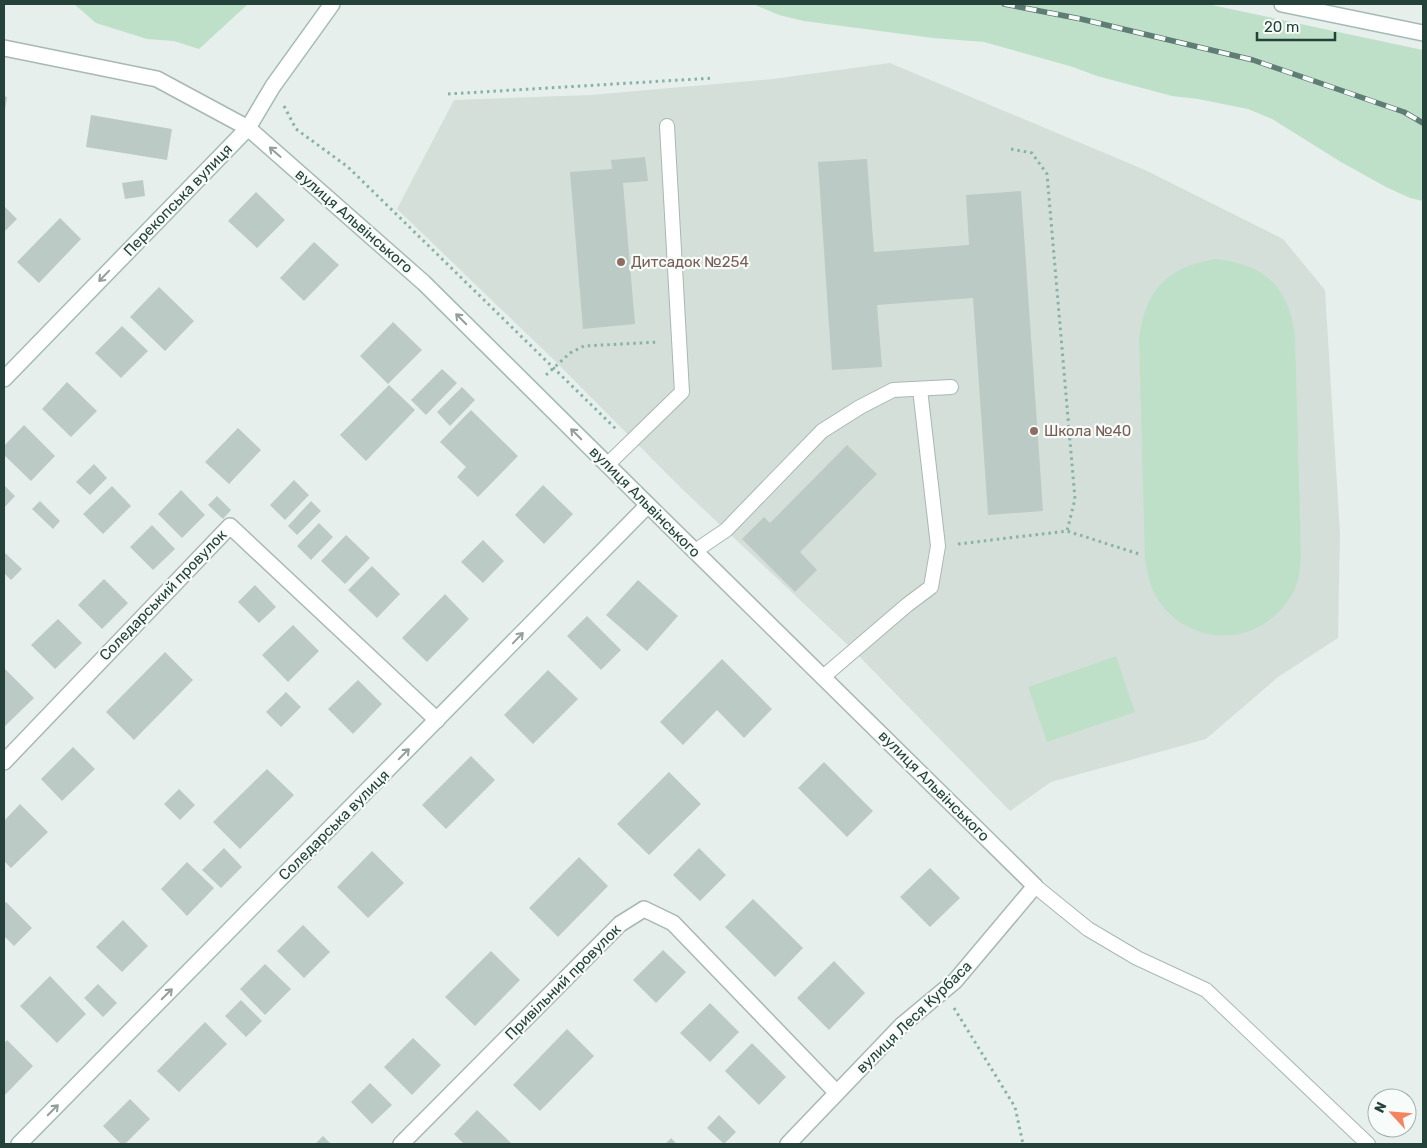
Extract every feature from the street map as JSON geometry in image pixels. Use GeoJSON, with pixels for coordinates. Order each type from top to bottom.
{"type":"FeatureCollection","features":[{"type":"Feature","properties":{"kind":"street","name":"Перекопська вулиця"},"geometry":{"type":"LineString","coordinates":[[4,379],[248,128],[273,86],[332,4]]}},
{"type":"Feature","properties":{"kind":"street"},"geometry":{"type":"LineString","coordinates":[[1282,4],[1423,33]]}},
{"type":"Feature","properties":{"kind":"street","name":"вулиця Альвінського"},"geometry":{"type":"LineString","coordinates":[[4,48],[157,79],[248,128],[424,283],[1035,886]]}},
{"type":"Feature","properties":{"kind":"street","name":"Соледарська вулиця"},"geometry":{"type":"LineString","coordinates":[[19,1144],[648,505]]}},
{"type":"Feature","properties":{"kind":"street","name":"Соледарський провулок"},"geometry":{"type":"LineString","coordinates":[[4,762],[230,526],[437,720]]}},
{"type":"Feature","properties":{"kind":"street","name":"вулиця Леся Курбаса"},"geometry":{"type":"LineString","coordinates":[[788,1144],[902,1025],[955,982],[1035,886]]}},
{"type":"Feature","properties":{"kind":"street","name":"Привільний провулок"},"geometry":{"type":"LineString","coordinates":[[401,1144],[620,924],[644,909],[673,923],[837,1093]]}},
{"type":"Feature","properties":{"kind":"lane"},"geometry":{"type":"LineString","coordinates":[[607,465],[682,392],[667,126]]}},
{"type":"Feature","properties":{"kind":"lane"},"geometry":{"type":"LineString","coordinates":[[695,551],[726,530],[822,431],[860,407],[893,390],[951,387]]}},
{"type":"Feature","properties":{"kind":"lane"},"geometry":{"type":"LineString","coordinates":[[823,677],[907,605],[931,587],[938,546],[920,389]]}},
{"type":"Feature","properties":{"kind":"lane"},"geometry":{"type":"LineString","coordinates":[[1035,886],[1088,929],[1137,958],[1206,990],[1368,1144]]}},
{"type":"Feature","properties":{"kind":"path"},"geometry":{"type":"LineString","coordinates":[[448,94],[714,78]]}},
{"type":"Feature","properties":{"kind":"path"},"geometry":{"type":"LineString","coordinates":[[273,86],[296,130],[348,166],[629,442]]}},
{"type":"Feature","properties":{"kind":"path"},"geometry":{"type":"LineString","coordinates":[[1011,149],[1032,153],[1047,174],[1075,499],[1067,532]]}},
{"type":"Feature","properties":{"kind":"path"},"geometry":{"type":"LineString","coordinates":[[531,389],[570,353],[584,346],[680,341]]}},
{"type":"Feature","properties":{"kind":"path"},"geometry":{"type":"LineString","coordinates":[[938,546],[1067,532],[1139,554]]}},
{"type":"Feature","properties":{"kind":"path"},"geometry":{"type":"LineString","coordinates":[[944,991],[1015,1107],[1023,1144]]}},
{"type":"Feature","properties":{"kind":"shaded area","name":"Школа №40"},"geometry":{"type":"Polygon","coordinates":[[[890,63],[1145,170],[1283,239],[1325,290],[1340,533],[1338,638],[1278,677],[1206,739],[1051,782],[1010,811],[853,650],[681,488],[553,359],[397,209],[454,100],[591,95],[773,79],[890,63]]]}},
{"type":"Feature","properties":{"kind":"green space"},"geometry":{"type":"Polygon","coordinates":[[[74,4],[248,4],[199,49],[174,41],[147,39],[96,23],[74,4]]]}},
{"type":"Feature","properties":{"kind":"green space"},"geometry":{"type":"Polygon","coordinates":[[[753,4],[1207,4],[1423,50],[1423,201],[1410,198],[1386,187],[1341,162],[1272,119],[1248,109],[1172,96],[984,42],[933,38],[804,21],[779,15],[753,4]]]}},
{"type":"Feature","properties":{"kind":"green space"},"geometry":{"type":"Polygon","coordinates":[[[1215,259],[1247,266],[1271,280],[1280,290],[1286,303],[1292,318],[1295,335],[1301,556],[1299,577],[1294,591],[1278,613],[1262,625],[1244,633],[1226,636],[1207,634],[1188,627],[1172,616],[1153,591],[1145,561],[1139,339],[1142,322],[1153,294],[1171,275],[1184,268],[1215,259]]]}},
{"type":"Feature","properties":{"kind":"green space"},"geometry":{"type":"Polygon","coordinates":[[[1116,656],[1135,712],[1047,742],[1028,687],[1116,656]]]}},
{"type":"Feature","properties":{"kind":"building"},"geometry":{"type":"Polygon","coordinates":[[[4,96],[7,97],[5,110],[4,109],[4,96]]]}},
{"type":"Feature","properties":{"kind":"building"},"geometry":{"type":"Polygon","coordinates":[[[91,115],[172,129],[167,160],[86,147],[91,115]]]}},
{"type":"Feature","properties":{"kind":"building"},"geometry":{"type":"Polygon","coordinates":[[[645,157],[648,181],[623,183],[635,324],[583,329],[570,172],[612,169],[611,160],[645,157]]]}},
{"type":"Feature","properties":{"kind":"building"},"geometry":{"type":"Polygon","coordinates":[[[867,159],[874,252],[969,245],[966,195],[1021,191],[1043,511],[988,515],[973,298],[877,305],[882,367],[832,370],[818,162],[867,159]]]}},
{"type":"Feature","properties":{"kind":"building"},"geometry":{"type":"Polygon","coordinates":[[[143,180],[145,196],[125,199],[122,183],[143,180]]]}},
{"type":"Feature","properties":{"kind":"building"},"geometry":{"type":"Polygon","coordinates":[[[256,192],[285,220],[257,248],[228,221],[256,192]]]}},
{"type":"Feature","properties":{"kind":"building"},"geometry":{"type":"Polygon","coordinates":[[[4,206],[17,219],[4,232],[4,206]]]}},
{"type":"Feature","properties":{"kind":"building"},"geometry":{"type":"Polygon","coordinates":[[[60,218],[81,239],[39,283],[17,262],[60,218]]]}},
{"type":"Feature","properties":{"kind":"building"},"geometry":{"type":"Polygon","coordinates":[[[314,242],[339,265],[304,301],[280,278],[314,242]]]}},
{"type":"Feature","properties":{"kind":"building"},"geometry":{"type":"Polygon","coordinates":[[[159,287],[194,321],[165,351],[130,317],[159,287]]]}},
{"type":"Feature","properties":{"kind":"building"},"geometry":{"type":"Polygon","coordinates":[[[393,322],[422,350],[388,384],[360,356],[393,322]]]}},
{"type":"Feature","properties":{"kind":"building"},"geometry":{"type":"Polygon","coordinates":[[[122,326],[148,351],[121,378],[95,353],[122,326]]]}},
{"type":"Feature","properties":{"kind":"building"},"geometry":{"type":"Polygon","coordinates":[[[442,369],[457,383],[426,415],[411,400],[442,369]]]}},
{"type":"Feature","properties":{"kind":"building"},"geometry":{"type":"Polygon","coordinates":[[[67,382],[97,411],[71,437],[42,409],[67,382]]]}},
{"type":"Feature","properties":{"kind":"building"},"geometry":{"type":"Polygon","coordinates":[[[389,385],[415,410],[366,461],[340,435],[389,385]]]}},
{"type":"Feature","properties":{"kind":"building"},"geometry":{"type":"Polygon","coordinates":[[[462,387],[475,400],[450,426],[437,412],[462,387]]]}},
{"type":"Feature","properties":{"kind":"building"},"geometry":{"type":"Polygon","coordinates":[[[471,410],[518,456],[478,497],[457,477],[466,467],[440,442],[471,410]]]}},
{"type":"Feature","properties":{"kind":"building"},"geometry":{"type":"Polygon","coordinates":[[[24,425],[55,456],[31,481],[4,455],[4,446],[24,425]]]}},
{"type":"Feature","properties":{"kind":"building"},"geometry":{"type":"Polygon","coordinates":[[[238,428],[261,450],[229,484],[205,462],[238,428]]]}},
{"type":"Feature","properties":{"kind":"building"},"geometry":{"type":"Polygon","coordinates":[[[847,445],[877,474],[800,552],[817,570],[795,592],[742,539],[764,517],[770,523],[847,445]]]}},
{"type":"Feature","properties":{"kind":"building"},"geometry":{"type":"Polygon","coordinates":[[[94,464],[107,478],[90,495],[76,482],[94,464]]]}},
{"type":"Feature","properties":{"kind":"building"},"geometry":{"type":"Polygon","coordinates":[[[294,480],[309,495],[285,520],[270,505],[294,480]]]}},
{"type":"Feature","properties":{"kind":"building"},"geometry":{"type":"Polygon","coordinates":[[[4,485],[15,496],[4,508],[4,485]]]}},
{"type":"Feature","properties":{"kind":"building"},"geometry":{"type":"Polygon","coordinates":[[[543,485],[573,514],[544,544],[515,515],[543,485]]]}},
{"type":"Feature","properties":{"kind":"building"},"geometry":{"type":"Polygon","coordinates":[[[112,486],[131,506],[103,534],[83,514],[112,486]]]}},
{"type":"Feature","properties":{"kind":"building"},"geometry":{"type":"Polygon","coordinates":[[[181,490],[205,515],[182,538],[158,514],[181,490]]]}},
{"type":"Feature","properties":{"kind":"building"},"geometry":{"type":"Polygon","coordinates":[[[217,496],[231,510],[223,519],[208,505],[217,496]]]}},
{"type":"Feature","properties":{"kind":"building"},"geometry":{"type":"Polygon","coordinates":[[[40,501],[60,521],[53,529],[32,509],[40,501]]]}},
{"type":"Feature","properties":{"kind":"building"},"geometry":{"type":"Polygon","coordinates":[[[311,501],[321,511],[297,535],[288,526],[311,501]]]}},
{"type":"Feature","properties":{"kind":"building"},"geometry":{"type":"Polygon","coordinates":[[[319,523],[333,537],[311,560],[297,546],[319,523]]]}},
{"type":"Feature","properties":{"kind":"building"},"geometry":{"type":"Polygon","coordinates":[[[152,525],[175,549],[153,570],[130,547],[152,525]]]}},
{"type":"Feature","properties":{"kind":"building"},"geometry":{"type":"Polygon","coordinates":[[[346,535],[370,558],[345,584],[321,561],[346,535]]]}},
{"type":"Feature","properties":{"kind":"building"},"geometry":{"type":"Polygon","coordinates":[[[483,540],[504,561],[483,583],[461,562],[483,540]]]}},
{"type":"Feature","properties":{"kind":"building"},"geometry":{"type":"Polygon","coordinates":[[[4,552],[22,569],[11,580],[4,573],[4,552]]]}},
{"type":"Feature","properties":{"kind":"building"},"geometry":{"type":"Polygon","coordinates":[[[372,566],[400,594],[377,618],[348,590],[372,566]]]}},
{"type":"Feature","properties":{"kind":"building"},"geometry":{"type":"Polygon","coordinates":[[[104,579],[128,603],[102,629],[78,605],[104,579]]]}},
{"type":"Feature","properties":{"kind":"building"},"geometry":{"type":"Polygon","coordinates":[[[638,580],[678,616],[647,651],[606,615],[638,580]]]}},
{"type":"Feature","properties":{"kind":"building"},"geometry":{"type":"Polygon","coordinates":[[[255,585],[276,607],[259,623],[238,602],[255,585]]]}},
{"type":"Feature","properties":{"kind":"building"},"geometry":{"type":"Polygon","coordinates":[[[445,594],[469,619],[427,662],[402,638],[445,594]]]}},
{"type":"Feature","properties":{"kind":"building"},"geometry":{"type":"Polygon","coordinates":[[[587,616],[621,650],[601,670],[567,636],[587,616]]]}},
{"type":"Feature","properties":{"kind":"building"},"geometry":{"type":"Polygon","coordinates":[[[58,619],[82,643],[55,669],[31,645],[58,619]]]}},
{"type":"Feature","properties":{"kind":"building"},"geometry":{"type":"Polygon","coordinates":[[[293,625],[319,651],[288,682],[262,655],[293,625]]]}},
{"type":"Feature","properties":{"kind":"building"},"geometry":{"type":"Polygon","coordinates":[[[165,652],[193,680],[134,740],[106,712],[165,652]]]}},
{"type":"Feature","properties":{"kind":"building"},"geometry":{"type":"Polygon","coordinates":[[[722,659],[772,709],[744,738],[717,710],[683,745],[660,722],[722,659]]]}},
{"type":"Feature","properties":{"kind":"building"},"geometry":{"type":"Polygon","coordinates":[[[5,669],[34,698],[4,727],[4,671],[5,669]]]}},
{"type":"Feature","properties":{"kind":"building"},"geometry":{"type":"Polygon","coordinates":[[[548,670],[578,699],[533,744],[504,715],[548,670]]]}},
{"type":"Feature","properties":{"kind":"building"},"geometry":{"type":"Polygon","coordinates":[[[358,680],[382,704],[353,734],[328,709],[358,680]]]}},
{"type":"Feature","properties":{"kind":"building"},"geometry":{"type":"Polygon","coordinates":[[[286,692],[301,707],[281,727],[266,712],[286,692]]]}},
{"type":"Feature","properties":{"kind":"building"},"geometry":{"type":"Polygon","coordinates":[[[73,747],[95,769],[62,801],[41,779],[73,747]]]}},
{"type":"Feature","properties":{"kind":"building"},"geometry":{"type":"Polygon","coordinates":[[[471,756],[495,780],[446,829],[422,805],[471,756]]]}},
{"type":"Feature","properties":{"kind":"building"},"geometry":{"type":"Polygon","coordinates":[[[824,762],[873,811],[847,837],[798,788],[824,762]]]}},
{"type":"Feature","properties":{"kind":"building"},"geometry":{"type":"Polygon","coordinates":[[[267,769],[294,795],[240,849],[213,822],[267,769]]]}},
{"type":"Feature","properties":{"kind":"building"},"geometry":{"type":"Polygon","coordinates":[[[669,772],[701,804],[649,855],[617,824],[669,772]]]}},
{"type":"Feature","properties":{"kind":"building"},"geometry":{"type":"Polygon","coordinates":[[[179,789],[195,805],[180,820],[164,804],[179,789]]]}},
{"type":"Feature","properties":{"kind":"building"},"geometry":{"type":"Polygon","coordinates":[[[20,804],[48,832],[11,868],[4,861],[4,821],[20,804]]]}},
{"type":"Feature","properties":{"kind":"building"},"geometry":{"type":"Polygon","coordinates":[[[224,848],[242,867],[221,888],[202,870],[224,848]]]}},
{"type":"Feature","properties":{"kind":"building"},"geometry":{"type":"Polygon","coordinates":[[[699,848],[726,875],[700,901],[673,875],[699,848]]]}},
{"type":"Feature","properties":{"kind":"building"},"geometry":{"type":"Polygon","coordinates":[[[372,851],[404,883],[368,918],[337,887],[372,851]]]}},
{"type":"Feature","properties":{"kind":"building"},"geometry":{"type":"Polygon","coordinates":[[[579,857],[608,886],[558,937],[529,908],[579,857]]]}},
{"type":"Feature","properties":{"kind":"building"},"geometry":{"type":"Polygon","coordinates":[[[187,862],[214,888],[187,916],[161,889],[187,862]]]}},
{"type":"Feature","properties":{"kind":"building"},"geometry":{"type":"Polygon","coordinates":[[[930,868],[960,898],[930,927],[900,897],[930,868]]]}},
{"type":"Feature","properties":{"kind":"building"},"geometry":{"type":"Polygon","coordinates":[[[753,899],[803,948],[775,977],[725,927],[753,899]]]}},
{"type":"Feature","properties":{"kind":"building"},"geometry":{"type":"Polygon","coordinates":[[[6,902],[32,928],[14,946],[4,936],[4,904],[6,902]]]}},
{"type":"Feature","properties":{"kind":"building"},"geometry":{"type":"Polygon","coordinates":[[[123,920],[148,946],[122,972],[96,947],[123,920]]]}},
{"type":"Feature","properties":{"kind":"building"},"geometry":{"type":"Polygon","coordinates":[[[303,925],[330,952],[304,978],[277,951],[303,925]]]}},
{"type":"Feature","properties":{"kind":"building"},"geometry":{"type":"Polygon","coordinates":[[[663,950],[686,972],[656,1003],[633,980],[663,950]]]}},
{"type":"Feature","properties":{"kind":"building"},"geometry":{"type":"Polygon","coordinates":[[[491,951],[520,980],[475,1026],[445,997],[491,951]]]}},
{"type":"Feature","properties":{"kind":"building"},"geometry":{"type":"Polygon","coordinates":[[[834,961],[865,993],[829,1030],[797,998],[834,961]]]}},
{"type":"Feature","properties":{"kind":"building"},"geometry":{"type":"Polygon","coordinates":[[[265,964],[291,989],[265,1015],[240,989],[265,964]]]}},
{"type":"Feature","properties":{"kind":"building"},"geometry":{"type":"Polygon","coordinates":[[[50,976],[86,1014],[57,1043],[20,1006],[50,976]]]}},
{"type":"Feature","properties":{"kind":"building"},"geometry":{"type":"Polygon","coordinates":[[[98,984],[117,1003],[103,1017],[84,998],[98,984]]]}},
{"type":"Feature","properties":{"kind":"building"},"geometry":{"type":"Polygon","coordinates":[[[241,1000],[262,1021],[246,1037],[225,1016],[241,1000]]]}},
{"type":"Feature","properties":{"kind":"building"},"geometry":{"type":"Polygon","coordinates":[[[710,1003],[739,1032],[710,1062],[680,1033],[710,1003]]]}},
{"type":"Feature","properties":{"kind":"building"},"geometry":{"type":"Polygon","coordinates":[[[205,1022],[227,1044],[179,1092],[157,1071],[205,1022]]]}},
{"type":"Feature","properties":{"kind":"building"},"geometry":{"type":"Polygon","coordinates":[[[567,1029],[594,1056],[540,1111],[513,1085],[567,1029]]]}},
{"type":"Feature","properties":{"kind":"building"},"geometry":{"type":"Polygon","coordinates":[[[413,1038],[441,1065],[412,1095],[384,1067],[413,1038]]]}},
{"type":"Feature","properties":{"kind":"building"},"geometry":{"type":"Polygon","coordinates":[[[7,1040],[33,1066],[4,1096],[4,1044],[7,1040]]]}},
{"type":"Feature","properties":{"kind":"building"},"geometry":{"type":"Polygon","coordinates":[[[752,1043],[786,1077],[759,1105],[725,1071],[752,1043]]]}},
{"type":"Feature","properties":{"kind":"building"},"geometry":{"type":"Polygon","coordinates":[[[370,1083],[392,1105],[372,1124],[351,1102],[370,1083]]]}},
{"type":"Feature","properties":{"kind":"building"},"geometry":{"type":"Polygon","coordinates":[[[130,1099],[150,1119],[125,1144],[121,1144],[103,1126],[130,1099]]]}},
{"type":"Feature","properties":{"kind":"building"},"geometry":{"type":"Polygon","coordinates":[[[477,1110],[512,1144],[464,1144],[454,1134],[477,1110]]]}},
{"type":"Feature","properties":{"kind":"building"},"geometry":{"type":"Polygon","coordinates":[[[719,1115],[736,1132],[724,1144],[707,1128],[719,1115]]]}},
{"type":"Feature","properties":{"kind":"building"},"geometry":{"type":"Polygon","coordinates":[[[323,1136],[331,1144],[315,1144],[323,1136]]]}},
{"type":"Feature","properties":{"kind":"building"},"geometry":{"type":"Polygon","coordinates":[[[671,1138],[677,1144],[665,1144],[671,1138]]]}},
{"type":"Feature","properties":{"kind":"railway"},"geometry":{"type":"LineString","coordinates":[[1004,4],[1081,19],[1253,60],[1404,112],[1423,123]]}},
{"type":"Feature","properties":{"kind":"place","name":"Дитсадок №254"},"geometry":{"type":"Point","coordinates":[621,262]}},
{"type":"Feature","properties":{"kind":"place","name":"Школа №40"},"geometry":{"type":"Point","coordinates":[1034,431]}}]}
